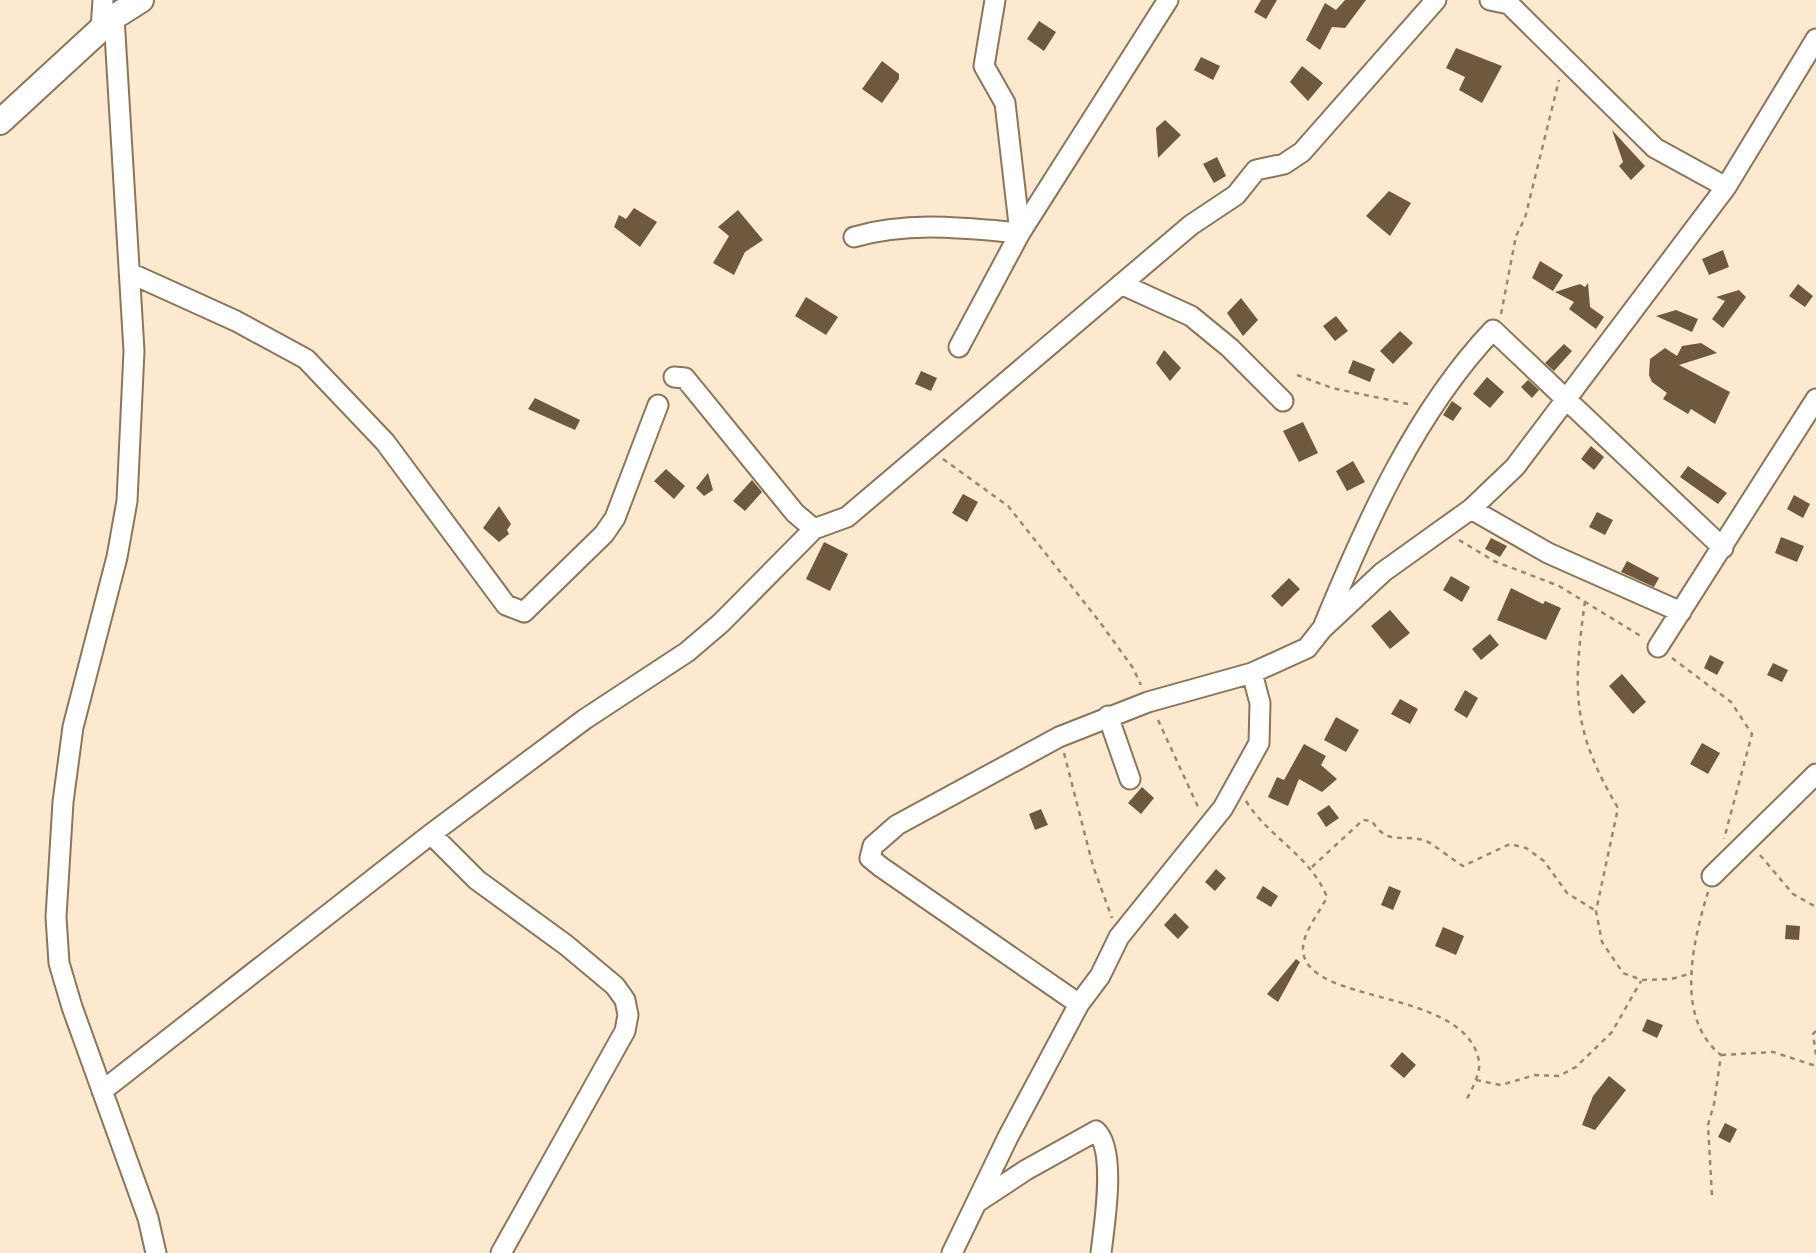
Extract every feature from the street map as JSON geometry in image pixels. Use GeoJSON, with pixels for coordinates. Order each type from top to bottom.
{"type":"FeatureCollection","features":[{"type":"Feature","properties":{"kind":"main road"},"geometry":{"type":"LineString","coordinates":[[0,122],[106,15],[141,0]]}},
{"type":"Feature","properties":{"kind":"street"},"geometry":{"type":"LineString","coordinates":[[995,0],[984,66],[1005,103],[1020,233]]}},
{"type":"Feature","properties":{"kind":"street"},"geometry":{"type":"LineString","coordinates":[[959,347],[1020,233],[1168,0]]}},
{"type":"Feature","properties":{"kind":"street"},"geometry":{"type":"LineString","coordinates":[[102,1091],[431,835],[586,719],[687,652],[721,623],[814,529],[847,517],[1191,225],[1236,195],[1256,170],[1284,164],[1302,152],[1436,0]]}},
{"type":"Feature","properties":{"kind":"street"},"geometry":{"type":"LineString","coordinates":[[1490,0],[1509,4],[1655,148],[1726,187]]}},
{"type":"Feature","properties":{"kind":"street"},"geometry":{"type":"LineString","coordinates":[[106,15],[130,273],[134,351],[127,501],[117,557],[73,727],[57,867],[59,963],[148,1218],[156,1253]]}},
{"type":"Feature","properties":{"kind":"street"},"geometry":{"type":"LineString","coordinates":[[1079,1004],[997,950],[870,858],[873,846],[897,825],[1059,737],[1148,702],[1252,673],[1307,648],[1322,629],[1408,552],[1444,531],[1471,509],[1515,467],[1726,187],[1816,39]]}},
{"type":"Feature","properties":{"kind":"street"},"geometry":{"type":"LineString","coordinates":[[854,237],[887,228],[916,226],[1020,233]]}},
{"type":"Feature","properties":{"kind":"street"},"geometry":{"type":"LineString","coordinates":[[130,273],[236,321],[306,359],[386,442],[506,605],[519,613],[524,612],[609,526],[658,405]]}},
{"type":"Feature","properties":{"kind":"street"},"geometry":{"type":"LineString","coordinates":[[1121,284],[1191,316],[1230,348],[1283,401]]}},
{"type":"Feature","properties":{"kind":"street"},"geometry":{"type":"LineString","coordinates":[[1322,629],[1352,558],[1388,484],[1433,407],[1493,330],[1723,548]]}},
{"type":"Feature","properties":{"kind":"street"},"geometry":{"type":"LineString","coordinates":[[674,377],[685,378],[795,513],[814,529]]}},
{"type":"Feature","properties":{"kind":"street"},"geometry":{"type":"LineString","coordinates":[[1658,647],[1816,399]]}},
{"type":"Feature","properties":{"kind":"street"},"geometry":{"type":"LineString","coordinates":[[1471,509],[1548,553],[1681,612]]}},
{"type":"Feature","properties":{"kind":"street"},"geometry":{"type":"LineString","coordinates":[[952,1253],[1008,1137],[1079,1004],[1100,976],[1119,937],[1237,787],[1259,743],[1262,723],[1252,673]]}},
{"type":"Feature","properties":{"kind":"street"},"geometry":{"type":"LineString","coordinates":[[1108,716],[1130,779]]}},
{"type":"Feature","properties":{"kind":"street"},"geometry":{"type":"LineString","coordinates":[[1713,876],[1816,774]]}},
{"type":"Feature","properties":{"kind":"street"},"geometry":{"type":"LineString","coordinates":[[431,835],[477,880],[566,945],[615,986],[625,1000],[628,1015],[625,1031],[501,1253]]}},
{"type":"Feature","properties":{"kind":"street"},"geometry":{"type":"LineString","coordinates":[[979,1201],[1026,1170],[1096,1131],[1100,1135],[1106,1161],[1106,1207],[1101,1253]]}},
{"type":"Feature","properties":{"kind":"path"},"geometry":{"type":"LineString","coordinates":[[1497,331],[1517,236],[1525,218],[1547,137],[1564,56]]}},
{"type":"Feature","properties":{"kind":"path"},"geometry":{"type":"LineString","coordinates":[[1297,375],[1332,388],[1387,401],[1433,407]]}},
{"type":"Feature","properties":{"kind":"path"},"geometry":{"type":"LineString","coordinates":[[927,448],[1007,506],[1106,630],[1133,668],[1207,828]]}},
{"type":"Feature","properties":{"kind":"path"},"geometry":{"type":"LineString","coordinates":[[1444,531],[1494,561],[1559,586],[1585,601],[1658,647],[1731,702],[1752,734],[1723,842]]}},
{"type":"Feature","properties":{"kind":"path"},"geometry":{"type":"LineString","coordinates":[[1585,601],[1578,639],[1576,691],[1579,719],[1600,779],[1618,808],[1596,911],[1602,942],[1623,973],[1642,980],[1671,979],[1693,973]]}},
{"type":"Feature","properties":{"kind":"path"},"geometry":{"type":"LineString","coordinates":[[1059,737],[1076,793],[1093,866],[1119,937]]}},
{"type":"Feature","properties":{"kind":"path"},"geometry":{"type":"LineString","coordinates":[[1237,787],[1251,809],[1277,838],[1311,867],[1327,897],[1307,933],[1303,949],[1305,959],[1322,977],[1346,990],[1373,993],[1450,1021],[1468,1036],[1479,1062],[1476,1080],[1465,1101]]}},
{"type":"Feature","properties":{"kind":"path"},"geometry":{"type":"LineString","coordinates":[[1311,867],[1363,820],[1372,821],[1379,832],[1400,840],[1426,841],[1463,866],[1510,844],[1526,848],[1544,860],[1567,893],[1596,911]]}},
{"type":"Feature","properties":{"kind":"path"},"geometry":{"type":"LineString","coordinates":[[1743,845],[1758,852],[1793,894],[1816,907]]}},
{"type":"Feature","properties":{"kind":"path"},"geometry":{"type":"LineString","coordinates":[[1713,876],[1692,958],[1693,1014],[1714,1049],[1721,1055],[1773,1052],[1816,1066]]}},
{"type":"Feature","properties":{"kind":"path"},"geometry":{"type":"LineString","coordinates":[[1476,1080],[1501,1085],[1535,1075],[1559,1076],[1576,1066],[1612,1032],[1642,980]]}},
{"type":"Feature","properties":{"kind":"path"},"geometry":{"type":"LineString","coordinates":[[1816,1031],[1813,1034],[1816,1055]]}},
{"type":"Feature","properties":{"kind":"path"},"geometry":{"type":"LineString","coordinates":[[1712,1196],[1708,1125],[1721,1055]]}},
{"type":"Feature","properties":{"kind":"building"},"geometry":{"type":"Polygon","coordinates":[[[1261,0],[1277,0],[1266,19],[1254,12],[1261,0]]]}},
{"type":"Feature","properties":{"kind":"building"},"geometry":{"type":"Polygon","coordinates":[[[1345,0],[1366,0],[1345,28],[1332,27],[1320,50],[1306,40],[1325,3],[1336,10],[1345,0]]]}},
{"type":"Feature","properties":{"kind":"building"},"geometry":{"type":"Polygon","coordinates":[[[1039,21],[1056,32],[1044,51],[1027,39],[1039,21]]]}},
{"type":"Feature","properties":{"kind":"building"},"geometry":{"type":"Polygon","coordinates":[[[1456,48],[1502,66],[1482,103],[1459,90],[1465,77],[1446,68],[1456,48]]]}},
{"type":"Feature","properties":{"kind":"building"},"geometry":{"type":"Polygon","coordinates":[[[1201,57],[1220,66],[1213,80],[1194,70],[1201,57]]]}},
{"type":"Feature","properties":{"kind":"building"},"geometry":{"type":"Polygon","coordinates":[[[882,61],[899,74],[899,79],[882,103],[862,89],[882,61]]]}},
{"type":"Feature","properties":{"kind":"building"},"geometry":{"type":"Polygon","coordinates":[[[1302,66],[1323,83],[1308,101],[1290,82],[1302,66]]]}},
{"type":"Feature","properties":{"kind":"building"},"geometry":{"type":"Polygon","coordinates":[[[1165,120],[1181,135],[1158,158],[1156,128],[1165,120]]]}},
{"type":"Feature","properties":{"kind":"building"},"geometry":{"type":"Polygon","coordinates":[[[1612,130],[1645,166],[1631,180],[1619,166],[1623,162],[1612,130]]]}},
{"type":"Feature","properties":{"kind":"building"},"geometry":{"type":"Polygon","coordinates":[[[1217,157],[1226,176],[1214,183],[1203,164],[1217,157]]]}},
{"type":"Feature","properties":{"kind":"building"},"geometry":{"type":"Polygon","coordinates":[[[1389,191],[1411,203],[1390,236],[1366,216],[1389,191]]]}},
{"type":"Feature","properties":{"kind":"building"},"geometry":{"type":"Polygon","coordinates":[[[634,208],[657,222],[640,247],[614,227],[619,215],[626,219],[634,208]]]}},
{"type":"Feature","properties":{"kind":"building"},"geometry":{"type":"Polygon","coordinates":[[[738,210],[763,240],[745,252],[734,275],[713,263],[729,236],[718,227],[738,210]]]}},
{"type":"Feature","properties":{"kind":"building"},"geometry":{"type":"Polygon","coordinates":[[[1723,250],[1729,267],[1709,275],[1702,259],[1723,250]]]}},
{"type":"Feature","properties":{"kind":"building"},"geometry":{"type":"Polygon","coordinates":[[[1540,261],[1563,275],[1553,291],[1532,278],[1540,261]]]}},
{"type":"Feature","properties":{"kind":"building"},"geometry":{"type":"Polygon","coordinates":[[[1588,283],[1590,307],[1604,317],[1596,329],[1569,309],[1574,302],[1555,292],[1580,284],[1585,287],[1588,283]]]}},
{"type":"Feature","properties":{"kind":"building"},"geometry":{"type":"Polygon","coordinates":[[[1798,284],[1813,296],[1805,307],[1789,296],[1798,284]]]}},
{"type":"Feature","properties":{"kind":"building"},"geometry":{"type":"Polygon","coordinates":[[[1739,290],[1746,297],[1723,328],[1712,319],[1725,301],[1716,297],[1739,290]]]}},
{"type":"Feature","properties":{"kind":"building"},"geometry":{"type":"Polygon","coordinates":[[[806,297],[838,317],[826,335],[795,316],[806,297]]]}},
{"type":"Feature","properties":{"kind":"building"},"geometry":{"type":"Polygon","coordinates":[[[1241,298],[1258,320],[1243,336],[1227,313],[1241,298]]]}},
{"type":"Feature","properties":{"kind":"building"},"geometry":{"type":"Polygon","coordinates":[[[1676,310],[1698,319],[1692,332],[1656,316],[1676,310]]]}},
{"type":"Feature","properties":{"kind":"building"},"geometry":{"type":"Polygon","coordinates":[[[1336,316],[1348,331],[1335,341],[1323,326],[1336,316]]]}},
{"type":"Feature","properties":{"kind":"building"},"geometry":{"type":"Polygon","coordinates":[[[1400,331],[1413,343],[1393,364],[1380,351],[1400,331]]]}},
{"type":"Feature","properties":{"kind":"building"},"geometry":{"type":"Polygon","coordinates":[[[1701,343],[1717,353],[1679,365],[1730,392],[1715,424],[1691,409],[1688,414],[1663,399],[1667,393],[1652,382],[1649,375],[1650,359],[1665,348],[1677,356],[1682,346],[1701,343]]]}},
{"type":"Feature","properties":{"kind":"building"},"geometry":{"type":"Polygon","coordinates":[[[1564,344],[1572,351],[1554,371],[1545,363],[1564,344]]]}},
{"type":"Feature","properties":{"kind":"building"},"geometry":{"type":"Polygon","coordinates":[[[1164,350],[1181,368],[1170,381],[1156,363],[1164,350]]]}},
{"type":"Feature","properties":{"kind":"building"},"geometry":{"type":"Polygon","coordinates":[[[1353,360],[1375,369],[1370,382],[1348,373],[1353,360]]]}},
{"type":"Feature","properties":{"kind":"building"},"geometry":{"type":"Polygon","coordinates":[[[921,371],[937,378],[931,391],[915,384],[921,371]]]}},
{"type":"Feature","properties":{"kind":"building"},"geometry":{"type":"Polygon","coordinates":[[[1487,377],[1504,392],[1490,408],[1473,394],[1487,377]]]}},
{"type":"Feature","properties":{"kind":"building"},"geometry":{"type":"Polygon","coordinates":[[[1528,380],[1539,390],[1532,398],[1521,387],[1528,380]]]}},
{"type":"Feature","properties":{"kind":"building"},"geometry":{"type":"Polygon","coordinates":[[[535,398],[580,420],[575,430],[528,409],[535,398]]]}},
{"type":"Feature","properties":{"kind":"building"},"geometry":{"type":"Polygon","coordinates":[[[1452,401],[1462,408],[1453,421],[1443,415],[1452,401]]]}},
{"type":"Feature","properties":{"kind":"building"},"geometry":{"type":"Polygon","coordinates":[[[1303,422],[1318,453],[1299,462],[1283,431],[1303,422]]]}},
{"type":"Feature","properties":{"kind":"building"},"geometry":{"type":"Polygon","coordinates":[[[1591,446],[1604,457],[1594,470],[1581,459],[1591,446]]]}},
{"type":"Feature","properties":{"kind":"building"},"geometry":{"type":"Polygon","coordinates":[[[1353,461],[1365,482],[1347,491],[1336,471],[1353,461]]]}},
{"type":"Feature","properties":{"kind":"building"},"geometry":{"type":"Polygon","coordinates":[[[1688,466],[1727,493],[1718,504],[1680,477],[1688,466]]]}},
{"type":"Feature","properties":{"kind":"building"},"geometry":{"type":"Polygon","coordinates":[[[666,469],[685,486],[674,499],[654,481],[666,469]]]}},
{"type":"Feature","properties":{"kind":"building"},"geometry":{"type":"Polygon","coordinates":[[[708,473],[713,490],[704,496],[696,488],[708,473]]]}},
{"type":"Feature","properties":{"kind":"building"},"geometry":{"type":"Polygon","coordinates":[[[752,480],[762,492],[745,511],[733,501],[752,480]]]}},
{"type":"Feature","properties":{"kind":"building"},"geometry":{"type":"Polygon","coordinates":[[[963,494],[978,502],[967,522],[952,513],[963,494]]]}},
{"type":"Feature","properties":{"kind":"building"},"geometry":{"type":"Polygon","coordinates":[[[1794,495],[1810,504],[1803,518],[1787,509],[1794,495]]]}},
{"type":"Feature","properties":{"kind":"building"},"geometry":{"type":"Polygon","coordinates":[[[499,506],[511,524],[507,530],[509,534],[499,542],[483,528],[499,506]]]}},
{"type":"Feature","properties":{"kind":"building"},"geometry":{"type":"Polygon","coordinates":[[[1597,512],[1613,520],[1605,535],[1589,527],[1597,512]]]}},
{"type":"Feature","properties":{"kind":"building"},"geometry":{"type":"Polygon","coordinates":[[[1781,537],[1804,546],[1797,562],[1775,553],[1781,537]]]}},
{"type":"Feature","properties":{"kind":"building"},"geometry":{"type":"Polygon","coordinates":[[[1491,538],[1507,546],[1500,557],[1485,549],[1491,538]]]}},
{"type":"Feature","properties":{"kind":"building"},"geometry":{"type":"Polygon","coordinates":[[[824,542],[848,554],[830,591],[806,579],[824,542]]]}},
{"type":"Feature","properties":{"kind":"building"},"geometry":{"type":"Polygon","coordinates":[[[1627,561],[1659,578],[1654,587],[1621,572],[1627,561]]]}},
{"type":"Feature","properties":{"kind":"building"},"geometry":{"type":"Polygon","coordinates":[[[1451,576],[1470,587],[1462,602],[1443,590],[1451,576]]]}},
{"type":"Feature","properties":{"kind":"building"},"geometry":{"type":"Polygon","coordinates":[[[1289,578],[1300,589],[1282,607],[1271,596],[1289,578]]]}},
{"type":"Feature","properties":{"kind":"building"},"geometry":{"type":"Polygon","coordinates":[[[1511,588],[1543,604],[1545,601],[1561,608],[1546,640],[1497,620],[1511,588]]]}},
{"type":"Feature","properties":{"kind":"building"},"geometry":{"type":"Polygon","coordinates":[[[1390,610],[1410,633],[1390,649],[1371,626],[1390,610]]]}},
{"type":"Feature","properties":{"kind":"building"},"geometry":{"type":"Polygon","coordinates":[[[1490,634],[1499,645],[1481,660],[1472,649],[1490,634]]]}},
{"type":"Feature","properties":{"kind":"building"},"geometry":{"type":"Polygon","coordinates":[[[1710,655],[1724,662],[1717,675],[1704,668],[1710,655]]]}},
{"type":"Feature","properties":{"kind":"building"},"geometry":{"type":"Polygon","coordinates":[[[1773,663],[1788,670],[1782,682],[1767,675],[1773,663]]]}},
{"type":"Feature","properties":{"kind":"building"},"geometry":{"type":"Polygon","coordinates":[[[1622,674],[1646,702],[1633,714],[1609,686],[1622,674]]]}},
{"type":"Feature","properties":{"kind":"building"},"geometry":{"type":"Polygon","coordinates":[[[1465,690],[1478,698],[1467,718],[1454,710],[1465,690]]]}},
{"type":"Feature","properties":{"kind":"building"},"geometry":{"type":"Polygon","coordinates":[[[1400,699],[1418,709],[1410,724],[1391,714],[1400,699]]]}},
{"type":"Feature","properties":{"kind":"building"},"geometry":{"type":"Polygon","coordinates":[[[1336,717],[1359,730],[1346,752],[1324,740],[1336,717]]]}},
{"type":"Feature","properties":{"kind":"building"},"geometry":{"type":"Polygon","coordinates":[[[1702,743],[1720,753],[1708,774],[1690,764],[1702,743]]]}},
{"type":"Feature","properties":{"kind":"building"},"geometry":{"type":"Polygon","coordinates":[[[1304,744],[1326,756],[1321,765],[1337,779],[1322,792],[1299,779],[1288,806],[1268,797],[1277,777],[1284,780],[1304,744]]]}},
{"type":"Feature","properties":{"kind":"building"},"geometry":{"type":"Polygon","coordinates":[[[1142,787],[1154,798],[1141,814],[1128,803],[1142,787]]]}},
{"type":"Feature","properties":{"kind":"building"},"geometry":{"type":"Polygon","coordinates":[[[1329,805],[1339,818],[1326,827],[1317,813],[1329,805]]]}},
{"type":"Feature","properties":{"kind":"building"},"geometry":{"type":"Polygon","coordinates":[[[1041,809],[1048,825],[1035,830],[1029,814],[1041,809]]]}},
{"type":"Feature","properties":{"kind":"building"},"geometry":{"type":"Polygon","coordinates":[[[1216,869],[1226,878],[1215,891],[1205,882],[1216,869]]]}},
{"type":"Feature","properties":{"kind":"building"},"geometry":{"type":"Polygon","coordinates":[[[1263,886],[1278,896],[1271,907],[1256,898],[1263,886]]]}},
{"type":"Feature","properties":{"kind":"building"},"geometry":{"type":"Polygon","coordinates":[[[1389,886],[1401,891],[1393,910],[1381,905],[1389,886]]]}},
{"type":"Feature","properties":{"kind":"building"},"geometry":{"type":"Polygon","coordinates":[[[1175,913],[1189,927],[1178,939],[1164,925],[1175,913]]]}},
{"type":"Feature","properties":{"kind":"building"},"geometry":{"type":"Polygon","coordinates":[[[1786,925],[1800,926],[1799,940],[1785,939],[1786,925]]]}},
{"type":"Feature","properties":{"kind":"building"},"geometry":{"type":"Polygon","coordinates":[[[1443,927],[1464,936],[1456,955],[1435,946],[1443,927]]]}},
{"type":"Feature","properties":{"kind":"building"},"geometry":{"type":"Polygon","coordinates":[[[1296,959],[1300,962],[1278,1002],[1267,994],[1296,959]]]}},
{"type":"Feature","properties":{"kind":"building"},"geometry":{"type":"Polygon","coordinates":[[[1647,1019],[1663,1025],[1657,1038],[1642,1031],[1647,1019]]]}},
{"type":"Feature","properties":{"kind":"building"},"geometry":{"type":"Polygon","coordinates":[[[1402,1052],[1416,1065],[1404,1078],[1390,1066],[1402,1052]]]}},
{"type":"Feature","properties":{"kind":"building"},"geometry":{"type":"Polygon","coordinates":[[[1609,1076],[1626,1090],[1595,1130],[1582,1125],[1593,1096],[1609,1076]]]}},
{"type":"Feature","properties":{"kind":"building"},"geometry":{"type":"Polygon","coordinates":[[[1725,1123],[1737,1129],[1730,1143],[1718,1137],[1725,1123]]]}}]}
